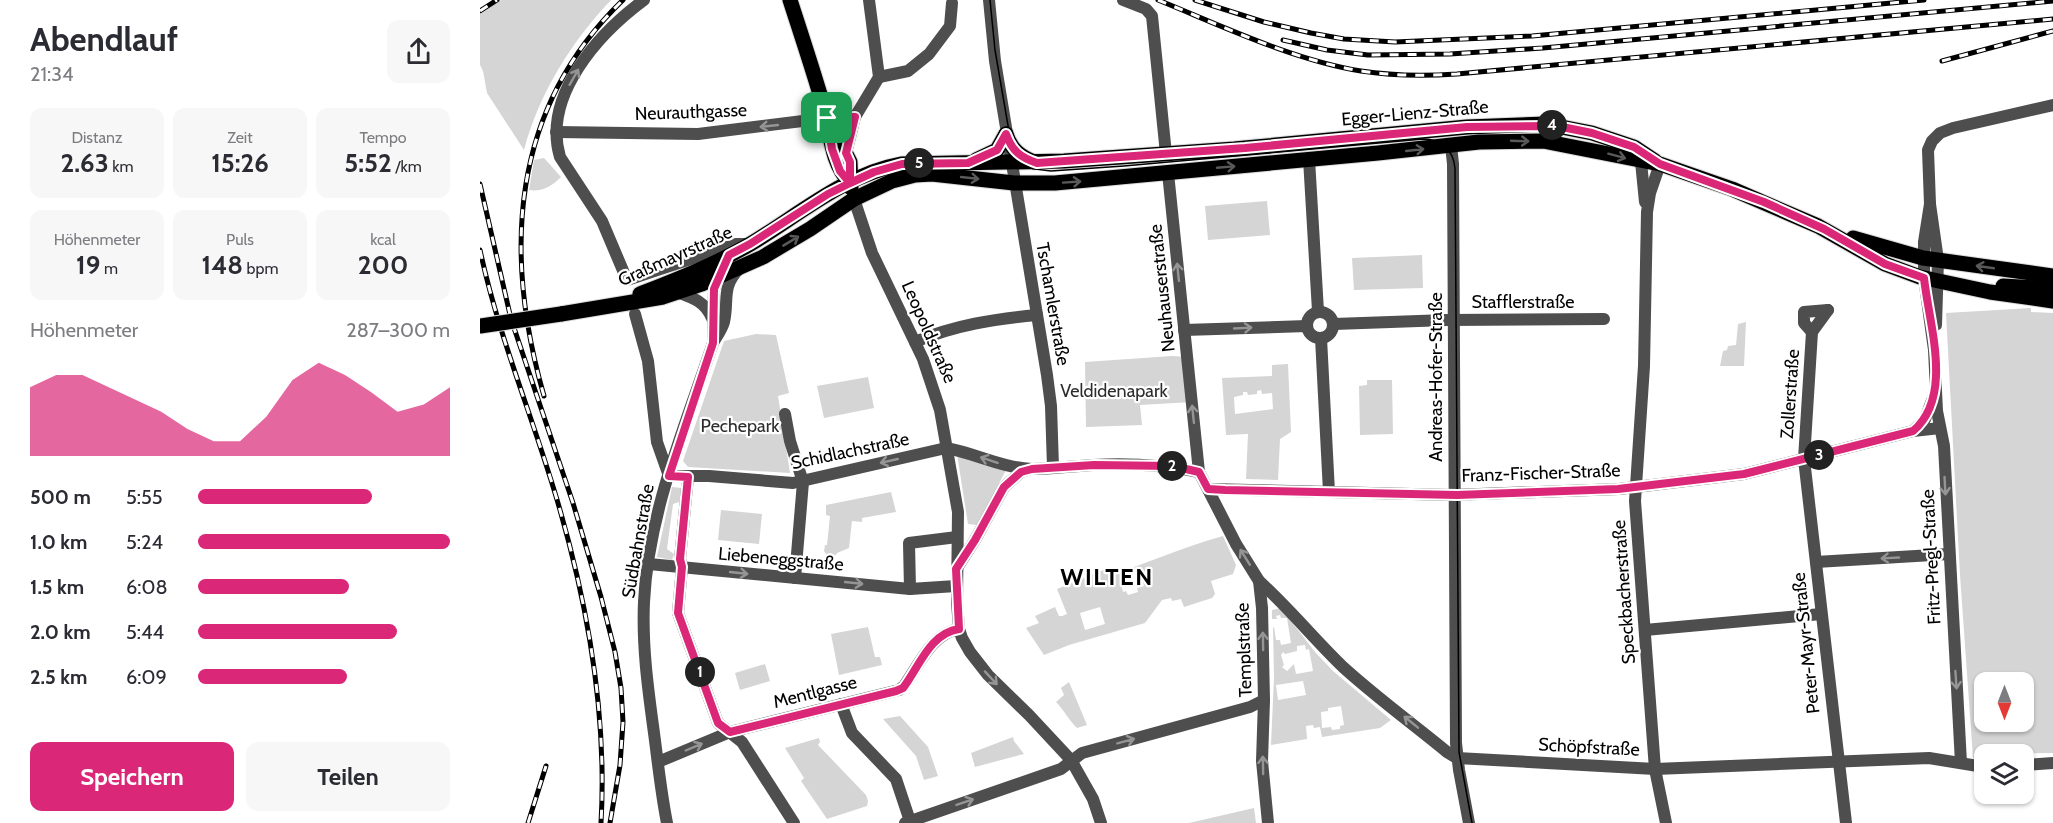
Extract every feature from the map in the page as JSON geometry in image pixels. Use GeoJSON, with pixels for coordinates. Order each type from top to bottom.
{"type":"FeatureCollection","features":[{"type":"Feature","properties":{"kind":"main road","name":"Leopoldstraße"},"geometry":{"type":"LineString","coordinates":[[790,0],[827,118],[832,149],[840,171],[850,183]]}},
{"type":"Feature","properties":{"kind":"main road","name":"Leopoldstraße"},"geometry":{"type":"LineString","coordinates":[[827,118],[850,162],[850,183],[854,199]]}},
{"type":"Feature","properties":{"kind":"main road","name":"Egger-Lienz-Straße"},"geometry":{"type":"LineString","coordinates":[[1011,164],[1166,154],[1447,129],[1546,124],[1592,133],[1634,147],[1660,164]]}},
{"type":"Feature","properties":{"kind":"main road"},"geometry":{"type":"LineString","coordinates":[[1447,129],[1451,145]]}},
{"type":"Feature","properties":{"kind":"main road"},"geometry":{"type":"LineString","coordinates":[[1560,143],[1572,140],[1574,129]]}},
{"type":"Feature","properties":{"kind":"main road"},"geometry":{"type":"LineString","coordinates":[[1006,134],[1016,153],[1037,163]]}},
{"type":"Feature","properties":{"kind":"main road"},"geometry":{"type":"LineString","coordinates":[[968,163],[997,150],[1006,134]]}},
{"type":"Feature","properties":{"kind":"main road","name":"Egger-Lienz-Straße"},"geometry":{"type":"LineString","coordinates":[[1014,183],[1070,182],[1479,141],[1513,140],[1560,143],[1641,162],[1660,164],[1756,198],[1824,229],[1885,264],[1931,280],[1990,292],[2053,301]]}},
{"type":"Feature","properties":{"kind":"main road","name":"Graßmayrstraße"},"geometry":{"type":"LineString","coordinates":[[615,303],[690,274],[729,255],[828,194],[874,172],[902,164],[1011,164]]}},
{"type":"Feature","properties":{"kind":"main road","name":"Graßmayrstraße"},"geometry":{"type":"LineString","coordinates":[[480,326],[663,297],[739,268],[792,241],[854,199],[886,183],[915,175],[940,175],[1014,183]]}},
{"type":"Feature","properties":{"kind":"main road","name":"Egger-Lienz-Straße"},"geometry":{"type":"LineString","coordinates":[[1824,229],[1931,259],[2053,276]]}},
{"type":"Feature","properties":{"kind":"main road","name":"Egger-Lienz-Straße"},"geometry":{"type":"LineString","coordinates":[[1961,285],[2053,289]]}},
{"type":"Feature","properties":{"kind":"street"},"geometry":{"type":"LineString","coordinates":[[556,132],[560,103],[581,65],[608,31],[644,0]]}},
{"type":"Feature","properties":{"kind":"street"},"geometry":{"type":"LineString","coordinates":[[846,153],[855,117],[879,77],[868,0]]}},
{"type":"Feature","properties":{"kind":"street","name":"Tschamlerstraße"},"geometry":{"type":"LineString","coordinates":[[989,0],[1006,134],[1051,406],[1053,467]]}},
{"type":"Feature","properties":{"kind":"street"},"geometry":{"type":"LineString","coordinates":[[1123,0],[1150,12],[1152,16],[1166,154]]}},
{"type":"Feature","properties":{"kind":"street"},"geometry":{"type":"LineString","coordinates":[[879,77],[908,70],[929,54],[950,26],[951,3]]}},
{"type":"Feature","properties":{"kind":"street","name":"Fritz-Pregl-Straße"},"geometry":{"type":"LineString","coordinates":[[1961,763],[1944,446],[1940,428],[1934,350],[1928,150],[1932,141],[1940,133],[1978,121],[2053,105]]}},
{"type":"Feature","properties":{"kind":"street","name":"Neurauthgasse"},"geometry":{"type":"LineString","coordinates":[[556,132],[698,134],[827,118],[855,117]]}},
{"type":"Feature","properties":{"kind":"street","name":"Graßmayrstraße"},"geometry":{"type":"LineString","coordinates":[[556,132],[556,146],[560,157],[602,221],[627,280],[736,244],[750,244]]}},
{"type":"Feature","properties":{"kind":"street","name":"Andreas-Hofer-Straße"},"geometry":{"type":"LineString","coordinates":[[1451,145],[1453,164],[1457,758],[1469,823]]}},
{"type":"Feature","properties":{"kind":"street"},"geometry":{"type":"LineString","coordinates":[[1309,159],[1318,311]]}},
{"type":"Feature","properties":{"kind":"street","name":"Speckbacherstraße"},"geometry":{"type":"LineString","coordinates":[[1641,162],[1647,212]]}},
{"type":"Feature","properties":{"kind":"street","name":"Speckbacherstraße"},"geometry":{"type":"LineString","coordinates":[[1660,164],[1650,194],[1647,212],[1644,366],[1635,501],[1655,769],[1666,823]]}},
{"type":"Feature","properties":{"kind":"street","name":"Neuhauserstraße"},"geometry":{"type":"LineString","coordinates":[[1168,173],[1199,472]]}},
{"type":"Feature","properties":{"kind":"street","name":"Leopoldstraße"},"geometry":{"type":"LineString","coordinates":[[854,199],[872,253],[915,342],[934,389],[958,512],[956,586],[959,629],[967,648],[988,675],[1071,760],[1093,799],[1101,823]]}},
{"type":"Feature","properties":{"kind":"street"},"geometry":{"type":"LineString","coordinates":[[713,343],[714,289],[729,255]]}},
{"type":"Feature","properties":{"kind":"street","name":"Südbahnstraße"},"geometry":{"type":"LineString","coordinates":[[667,823],[644,661],[644,600],[660,506],[713,343],[723,323],[729,280],[739,268]]}},
{"type":"Feature","properties":{"kind":"street"},"geometry":{"type":"LineString","coordinates":[[677,292],[700,301],[708,309],[713,320]]}},
{"type":"Feature","properties":{"kind":"street"},"geometry":{"type":"LineString","coordinates":[[1318,311],[1330,316],[1334,324],[1331,332],[1321,338],[1310,333],[1306,326],[1308,318],[1318,311]]}},
{"type":"Feature","properties":{"kind":"street"},"geometry":{"type":"LineString","coordinates":[[635,314],[648,361],[657,442],[669,476]]}},
{"type":"Feature","properties":{"kind":"street"},"geometry":{"type":"LineString","coordinates":[[915,342],[957,327],[1037,315]]}},
{"type":"Feature","properties":{"kind":"street","name":"Stafflerstraße"},"geometry":{"type":"LineString","coordinates":[[1334,324],[1604,319]]}},
{"type":"Feature","properties":{"kind":"street"},"geometry":{"type":"LineString","coordinates":[[1184,330],[1306,326]]}},
{"type":"Feature","properties":{"kind":"street","name":"Zollerstraße"},"geometry":{"type":"LineString","coordinates":[[1804,459],[1812,332]]}},
{"type":"Feature","properties":{"kind":"street"},"geometry":{"type":"LineString","coordinates":[[1321,338],[1329,492]]}},
{"type":"Feature","properties":{"kind":"street"},"geometry":{"type":"LineString","coordinates":[[1913,431],[1929,413],[1936,386]]}},
{"type":"Feature","properties":{"kind":"street"},"geometry":{"type":"LineString","coordinates":[[785,414],[790,441],[803,482],[795,578]]}},
{"type":"Feature","properties":{"kind":"street","name":"Franz-Fischer-Straße"},"geometry":{"type":"LineString","coordinates":[[1208,489],[1454,495],[1636,487],[1732,476],[1913,431],[1940,428]]}},
{"type":"Feature","properties":{"kind":"street"},"geometry":{"type":"LineString","coordinates":[[946,448],[1003,465],[1032,469]]}},
{"type":"Feature","properties":{"kind":"street","name":"Schidlachstraße"},"geometry":{"type":"LineString","coordinates":[[669,476],[803,482],[946,448]]}},
{"type":"Feature","properties":{"kind":"street","name":"Peter-Mayr-Straße"},"geometry":{"type":"LineString","coordinates":[[1804,459],[1846,823]]}},
{"type":"Feature","properties":{"kind":"street"},"geometry":{"type":"LineString","coordinates":[[956,569],[1004,487],[1021,472],[1053,467],[1173,466],[1199,472],[1208,489]]}},
{"type":"Feature","properties":{"kind":"street"},"geometry":{"type":"LineString","coordinates":[[688,477],[680,559],[682,567],[678,613],[718,723],[742,742],[794,823]]}},
{"type":"Feature","properties":{"kind":"street","name":"Templstraße"},"geometry":{"type":"LineString","coordinates":[[1208,489],[1236,544],[1259,581],[1262,608],[1262,761],[1268,823]]}},
{"type":"Feature","properties":{"kind":"street"},"geometry":{"type":"LineString","coordinates":[[909,589],[909,543],[957,537]]}},
{"type":"Feature","properties":{"kind":"street"},"geometry":{"type":"LineString","coordinates":[[1816,562],[1949,554]]}},
{"type":"Feature","properties":{"kind":"street","name":"Liebeneggstraße"},"geometry":{"type":"LineString","coordinates":[[649,564],[909,589],[956,586]]}},
{"type":"Feature","properties":{"kind":"street"},"geometry":{"type":"LineString","coordinates":[[1259,581],[1286,605],[1346,669],[1457,758]]}},
{"type":"Feature","properties":{"kind":"street"},"geometry":{"type":"LineString","coordinates":[[1645,630],[1821,614]]}},
{"type":"Feature","properties":{"kind":"street","name":"Mentlgasse"},"geometry":{"type":"LineString","coordinates":[[658,762],[730,732],[901,689],[934,640],[952,630],[959,629]]}},
{"type":"Feature","properties":{"kind":"street"},"geometry":{"type":"LineString","coordinates":[[841,704],[852,733],[896,779],[908,822],[1061,769],[1082,753],[1250,707],[1263,700]]}},
{"type":"Feature","properties":{"kind":"street","name":"Schöpfstraße"},"geometry":{"type":"LineString","coordinates":[[1457,758],[1655,769],[1929,758],[1974,765]]}},
{"type":"Feature","properties":{"kind":"street"},"geometry":{"type":"LineString","coordinates":[[2034,764],[2053,763]]}},
{"type":"Feature","properties":{"kind":"green space"},"geometry":{"type":"Polygon","coordinates":[[[501,0],[611,0],[583,33],[558,70],[538,109],[524,150],[487,93],[480,65],[480,14],[501,0]]]}},
{"type":"Feature","properties":{"kind":"green space"},"geometry":{"type":"Polygon","coordinates":[[[544,158],[561,177],[546,188],[529,190],[534,160],[544,158]]]}},
{"type":"Feature","properties":{"kind":"green space"},"geometry":{"type":"Polygon","coordinates":[[[1267,201],[1270,235],[1208,240],[1205,206],[1267,201]]]}},
{"type":"Feature","properties":{"kind":"green space"},"geometry":{"type":"Polygon","coordinates":[[[1422,255],[1423,288],[1354,290],[1352,258],[1422,255]]]}},
{"type":"Feature","properties":{"kind":"green space"},"geometry":{"type":"Polygon","coordinates":[[[2031,308],[2031,312],[2053,313],[2053,753],[2034,753],[2034,744],[1974,744],[1973,758],[1960,575],[1946,313],[2031,308]]]}},
{"type":"Feature","properties":{"kind":"green space"},"geometry":{"type":"Polygon","coordinates":[[[1746,322],[1744,366],[1720,366],[1723,351],[1727,350],[1728,346],[1736,345],[1738,324],[1746,322]]]}},
{"type":"Feature","properties":{"kind":"green space","name":"Pechepark"},"geometry":{"type":"Polygon","coordinates":[[[756,334],[776,335],[789,393],[778,396],[790,473],[688,467],[683,461],[724,341],[756,334]]]}},
{"type":"Feature","properties":{"kind":"green space","name":"Veldidenapark"},"geometry":{"type":"Polygon","coordinates":[[[1187,357],[1192,402],[1140,405],[1142,425],[1086,427],[1085,362],[1187,357]]]}},
{"type":"Feature","properties":{"kind":"green space"},"geometry":{"type":"Polygon","coordinates":[[[1288,364],[1291,432],[1280,439],[1278,480],[1246,479],[1248,434],[1226,435],[1222,378],[1272,376],[1272,365],[1288,364]],[[1261,390],[1257,391],[1257,394],[1248,395],[1247,392],[1243,392],[1243,395],[1234,397],[1235,414],[1273,409],[1272,393],[1262,394],[1261,390]]]}},
{"type":"Feature","properties":{"kind":"green space"},"geometry":{"type":"Polygon","coordinates":[[[868,377],[874,408],[824,418],[817,386],[868,377]]]}},
{"type":"Feature","properties":{"kind":"green space"},"geometry":{"type":"Polygon","coordinates":[[[1367,380],[1392,380],[1393,434],[1360,435],[1359,386],[1367,385],[1367,380]]]}},
{"type":"Feature","properties":{"kind":"green space"},"geometry":{"type":"Polygon","coordinates":[[[957,454],[1006,470],[977,525],[968,524],[957,454]]]}},
{"type":"Feature","properties":{"kind":"green space"},"geometry":{"type":"Polygon","coordinates":[[[672,487],[682,488],[679,502],[673,504],[667,549],[674,554],[672,560],[657,557],[672,487]]]}},
{"type":"Feature","properties":{"kind":"green space"},"geometry":{"type":"Polygon","coordinates":[[[891,492],[896,512],[862,518],[862,522],[852,521],[849,548],[836,555],[826,554],[824,551],[827,545],[830,516],[826,515],[826,505],[891,492]]]}},
{"type":"Feature","properties":{"kind":"green space"},"geometry":{"type":"Polygon","coordinates":[[[721,510],[762,514],[759,544],[718,540],[721,510]]]}},
{"type":"Feature","properties":{"kind":"green space"},"geometry":{"type":"Polygon","coordinates":[[[1223,536],[1236,565],[1233,574],[1211,581],[1215,594],[1212,598],[1184,607],[1181,599],[1162,600],[1145,623],[1069,645],[1044,655],[1026,628],[1039,623],[1035,616],[1055,607],[1059,616],[1067,614],[1057,589],[1106,569],[1109,576],[1223,536]],[[1137,572],[1122,577],[1120,581],[1123,592],[1126,591],[1128,595],[1138,592],[1137,588],[1144,586],[1141,575],[1138,576],[1137,572]],[[1100,607],[1080,613],[1085,630],[1105,624],[1100,607]]]}},
{"type":"Feature","properties":{"kind":"green space"},"geometry":{"type":"Polygon","coordinates":[[[1281,608],[1333,671],[1391,720],[1380,728],[1322,737],[1320,727],[1306,726],[1307,739],[1271,745],[1274,678],[1273,628],[1276,640],[1280,640],[1281,645],[1291,643],[1287,618],[1281,618],[1280,615],[1276,616],[1277,619],[1272,619],[1272,610],[1281,608]],[[1305,645],[1297,646],[1297,651],[1285,654],[1283,652],[1281,655],[1284,665],[1282,667],[1287,671],[1294,664],[1296,674],[1313,671],[1309,649],[1306,650],[1305,645]],[[1303,681],[1276,685],[1278,700],[1306,695],[1303,681]],[[1341,706],[1328,708],[1328,711],[1321,712],[1322,728],[1340,729],[1340,726],[1344,725],[1341,706]]]}},
{"type":"Feature","properties":{"kind":"green space"},"geometry":{"type":"Polygon","coordinates":[[[868,627],[875,657],[880,657],[882,665],[839,675],[831,634],[868,627]]]}},
{"type":"Feature","properties":{"kind":"green space"},"geometry":{"type":"Polygon","coordinates":[[[765,664],[770,681],[740,690],[735,673],[765,664]]]}},
{"type":"Feature","properties":{"kind":"green space"},"geometry":{"type":"Polygon","coordinates":[[[1069,682],[1087,725],[1077,728],[1056,702],[1064,695],[1061,688],[1069,682]]]}},
{"type":"Feature","properties":{"kind":"green space"},"geometry":{"type":"Polygon","coordinates":[[[900,716],[928,747],[938,776],[924,780],[916,756],[883,719],[900,716]]]}},
{"type":"Feature","properties":{"kind":"green space"},"geometry":{"type":"Polygon","coordinates":[[[1013,737],[1024,754],[975,767],[971,753],[1013,737]]]}},
{"type":"Feature","properties":{"kind":"green space"},"geometry":{"type":"Polygon","coordinates":[[[819,738],[818,745],[866,795],[867,806],[827,819],[801,781],[804,778],[785,748],[819,738]]]}},
{"type":"Feature","properties":{"kind":"green space"},"geometry":{"type":"Polygon","coordinates":[[[1254,808],[1256,823],[1189,823],[1254,808]]]}},
{"type":"Feature","properties":{"kind":"tram line"},"geometry":{"type":"LineString","coordinates":[[990,0],[995,50],[1011,143],[1020,160],[1035,169],[1051,171],[1124,166],[1423,139],[1441,143],[1452,155],[1455,168],[1459,752],[1472,823]]}},
{"type":"Feature","properties":{"kind":"railway"},"geometry":{"type":"LineString","coordinates":[[480,11],[497,0]]}},
{"type":"Feature","properties":{"kind":"railway"},"geometry":{"type":"LineString","coordinates":[[544,396],[531,342],[523,289],[521,237],[526,185],[538,135],[557,88],[585,42],[623,0]]}},
{"type":"Feature","properties":{"kind":"railway"},"geometry":{"type":"LineString","coordinates":[[1158,0],[1258,41],[1310,59],[1361,71],[1409,75],[1457,74],[2053,19]]}},
{"type":"Feature","properties":{"kind":"railway"},"geometry":{"type":"LineString","coordinates":[[1195,0],[1264,22],[1311,33],[1344,39],[1395,42],[1532,36],[1924,0]]}},
{"type":"Feature","properties":{"kind":"railway"},"geometry":{"type":"LineString","coordinates":[[1283,40],[1327,50],[1368,55],[1450,54],[1543,48],[2053,1]]}},
{"type":"Feature","properties":{"kind":"railway"},"geometry":{"type":"LineString","coordinates":[[1942,61],[2053,31]]}},
{"type":"Feature","properties":{"kind":"railway"},"geometry":{"type":"LineString","coordinates":[[480,184],[511,319],[573,503],[615,652],[621,688],[623,722],[620,765],[610,823]]}},
{"type":"Feature","properties":{"kind":"railway"},"geometry":{"type":"LineString","coordinates":[[480,250],[497,316],[560,510],[579,587],[594,665],[598,704],[601,744],[601,823]]}},
{"type":"Feature","properties":{"kind":"railway"},"geometry":{"type":"LineString","coordinates":[[528,823],[546,766]]}},
{"type":"Feature","properties":{"kind":"district","name":"WILTEN"},"geometry":{"type":"Point","coordinates":[1107,577]}},
{"type":"Feature","properties":{"kind":"route"},"geometry":{"type":"LineString","coordinates":[[827,118],[832,149],[840,171],[850,183],[729,255],[714,285],[713,343],[669,476],[688,477],[680,559],[682,567],[678,613],[718,723],[730,732],[903,688],[934,640],[952,630],[959,629],[956,569],[1004,487],[1021,472],[1032,469],[1094,465],[1173,466],[1199,472],[1208,489],[1225,490],[1457,495],[1618,489],[1755,472],[1913,431],[1929,413],[1936,386],[1934,350],[1924,278],[1885,264],[1824,229],[1764,202],[1660,164],[1634,147],[1592,133],[1546,124],[1467,127],[1245,148],[1037,163],[1016,153],[1006,134],[997,150],[968,163],[902,164],[867,174],[850,183],[850,162],[846,153],[849,149],[855,117],[827,118]]}}]}
